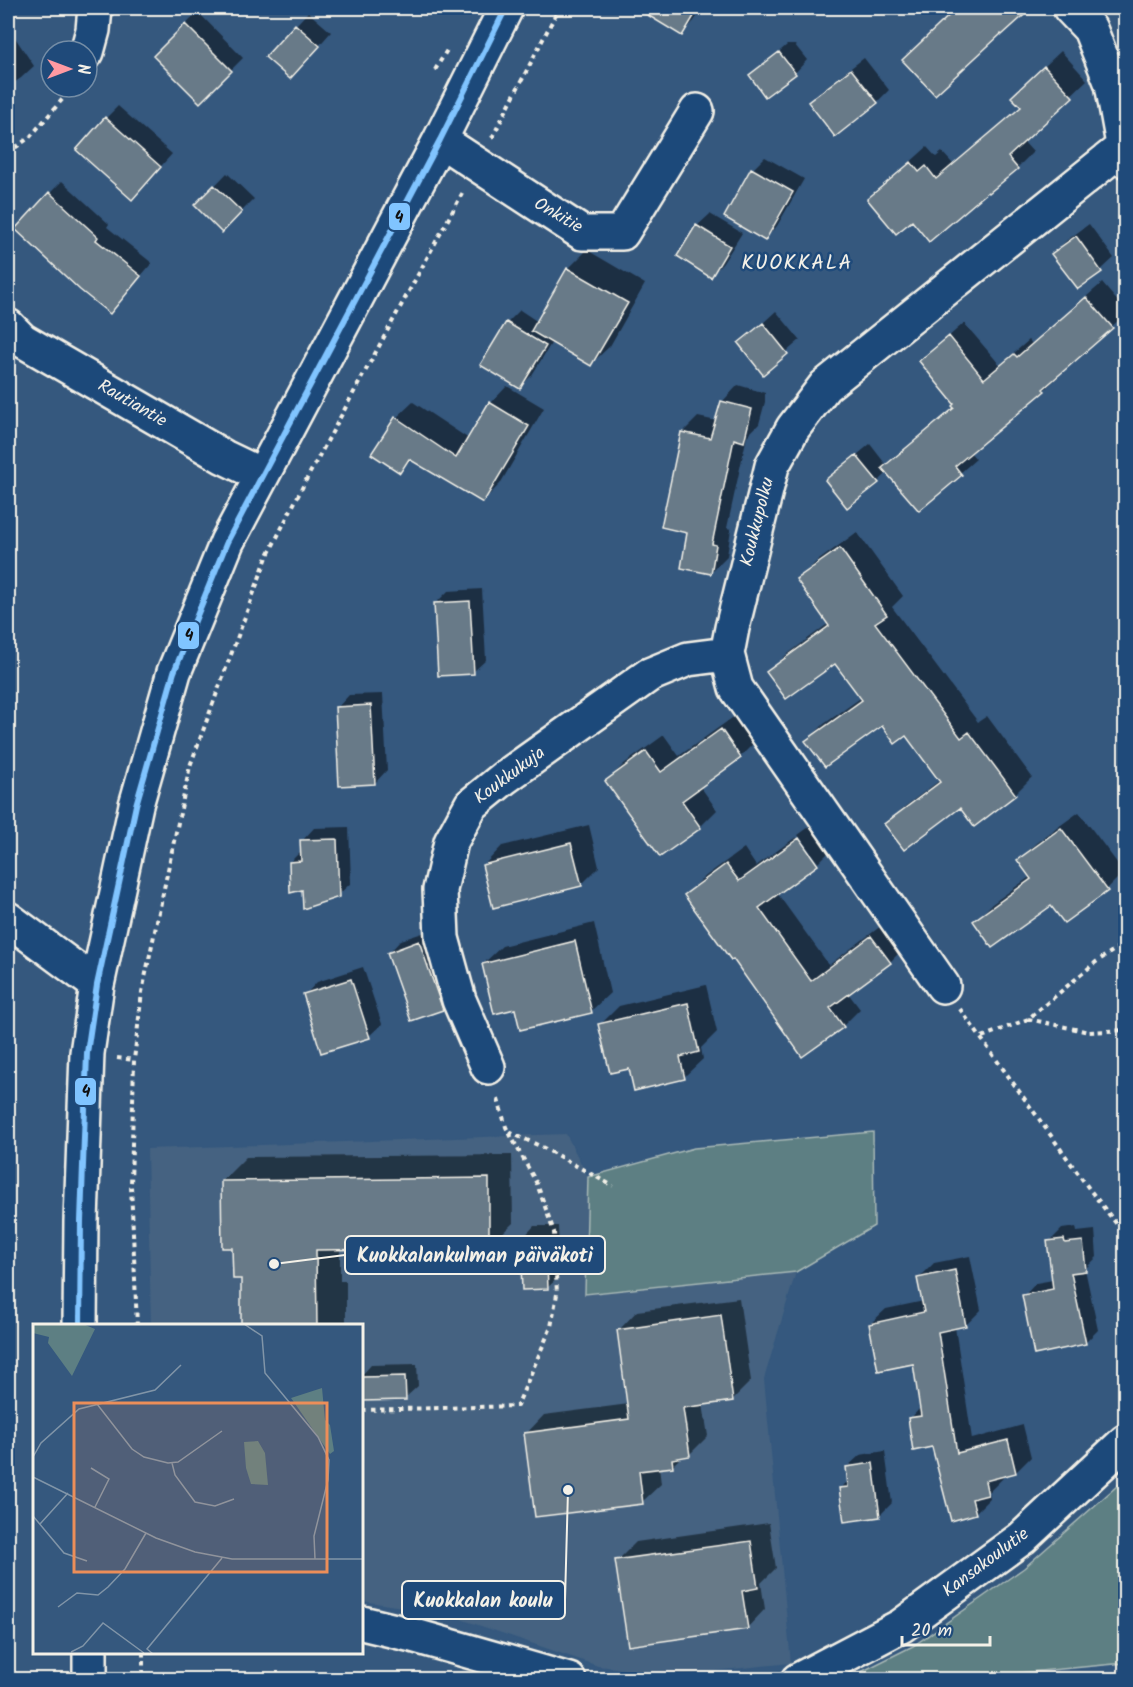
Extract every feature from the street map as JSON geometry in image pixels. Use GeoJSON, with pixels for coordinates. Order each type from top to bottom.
{"type":"FeatureCollection","features":[{"type":"Feature","properties":{"kind":"street"},"geometry":{"type":"LineString","coordinates":[[91,39],[95,8]]}},
{"type":"Feature","properties":{"kind":"street"},"geometry":{"type":"LineString","coordinates":[[80,1324],[87,1053],[97,985],[136,805],[174,672],[227,542],[440,140],[506,8]]}},
{"type":"Feature","properties":{"kind":"street"},"geometry":{"type":"LineString","coordinates":[[1070,8],[1090,29],[1112,84],[1124,154]]}},
{"type":"Feature","properties":{"kind":"street","name":"Onkitie"},"geometry":{"type":"LineString","coordinates":[[440,140],[582,233],[622,233],[697,111]]}},
{"type":"Feature","properties":{"kind":"street","name":"Koukkupolku"},"geometry":{"type":"LineString","coordinates":[[943,986],[736,688],[727,654],[772,466],[793,428],[825,386],[1124,154]]}},
{"type":"Feature","properties":{"kind":"street","name":"Rautiantie"},"geometry":{"type":"LineString","coordinates":[[8,326],[22,340],[261,476]]}},
{"type":"Feature","properties":{"kind":"street","name":"Koukkukuja"},"geometry":{"type":"LineString","coordinates":[[488,1067],[459,1000],[442,938],[440,890],[446,861],[451,842],[471,805],[504,778],[649,675],[688,659],[727,654]]}},
{"type":"Feature","properties":{"kind":"street"},"geometry":{"type":"LineString","coordinates":[[8,919],[97,985]]}},
{"type":"Feature","properties":{"kind":"street","name":"Kansakoulutie"},"geometry":{"type":"LineString","coordinates":[[798,1680],[901,1626],[1022,1539],[1125,1441]]}},
{"type":"Feature","properties":{"kind":"street"},"geometry":{"type":"LineString","coordinates":[[363,1623],[568,1680]]}},
{"type":"Feature","properties":{"kind":"street"},"geometry":{"type":"LineString","coordinates":[[90,1654],[90,1680]]}},
{"type":"Feature","properties":{"kind":"path"},"geometry":{"type":"LineString","coordinates":[[137,1324],[130,1186],[134,1060],[142,992],[190,766],[267,557],[305,482],[478,166],[560,8]]}},
{"type":"Feature","properties":{"kind":"path"},"geometry":{"type":"LineString","coordinates":[[8,153],[30,137],[63,99]]}},
{"type":"Feature","properties":{"kind":"path"},"geometry":{"type":"LineString","coordinates":[[982,1037],[1028,1019],[1096,962],[1125,942]]}},
{"type":"Feature","properties":{"kind":"path"},"geometry":{"type":"LineString","coordinates":[[943,986],[1125,1236]]}},
{"type":"Feature","properties":{"kind":"path"},"geometry":{"type":"LineString","coordinates":[[1028,1019],[1089,1032],[1125,1030]]}},
{"type":"Feature","properties":{"kind":"path"},"geometry":{"type":"LineString","coordinates":[[363,1410],[517,1406],[551,1328],[557,1294],[554,1232],[537,1184],[508,1131],[488,1067]]}},
{"type":"Feature","properties":{"kind":"path"},"geometry":{"type":"LineString","coordinates":[[508,1131],[613,1186]]}},
{"type":"Feature","properties":{"kind":"path"},"geometry":{"type":"LineString","coordinates":[[143,1654],[143,1680]]}},
{"type":"Feature","properties":{"kind":"shaded area"},"geometry":{"type":"Polygon","coordinates":[[[566,1134],[588,1177],[585,1294],[796,1272],[764,1379],[791,1663],[676,1675],[598,1666],[443,1613],[363,1601],[363,1324],[151,1324],[147,1149],[566,1134]]]}},
{"type":"Feature","properties":{"kind":"green space"},"geometry":{"type":"Polygon","coordinates":[[[873,1132],[874,1226],[796,1272],[585,1294],[588,1177],[694,1148],[873,1132]]]}},
{"type":"Feature","properties":{"kind":"green space"},"geometry":{"type":"Polygon","coordinates":[[[1125,1479],[1125,1663],[1019,1673],[1013,1679],[847,1679],[913,1646],[1024,1568],[1125,1479]]]}},
{"type":"Feature","properties":{"kind":"building"},"geometry":{"type":"Polygon","coordinates":[[[636,8],[699,8],[682,36],[636,8]]]}},
{"type":"Feature","properties":{"kind":"building"},"geometry":{"type":"Polygon","coordinates":[[[957,8],[1032,8],[935,95],[902,60],[957,8]]]}},
{"type":"Feature","properties":{"kind":"building"},"geometry":{"type":"Polygon","coordinates":[[[185,24],[232,71],[200,103],[153,56],[185,24]]]}},
{"type":"Feature","properties":{"kind":"building"},"geometry":{"type":"Polygon","coordinates":[[[295,24],[320,46],[290,79],[265,57],[295,24]]]}},
{"type":"Feature","properties":{"kind":"building"},"geometry":{"type":"Polygon","coordinates":[[[779,52],[796,74],[765,97],[749,75],[779,52]]]}},
{"type":"Feature","properties":{"kind":"building"},"geometry":{"type":"Polygon","coordinates":[[[1044,66],[1073,97],[1008,157],[1018,169],[929,242],[912,221],[896,234],[867,199],[911,162],[919,172],[926,166],[936,179],[1021,107],[1011,97],[1044,66]]]}},
{"type":"Feature","properties":{"kind":"building"},"geometry":{"type":"Polygon","coordinates":[[[851,69],[878,103],[835,137],[808,102],[851,69]]]}},
{"type":"Feature","properties":{"kind":"building"},"geometry":{"type":"Polygon","coordinates":[[[105,117],[161,167],[132,200],[76,150],[105,117]]]}},
{"type":"Feature","properties":{"kind":"building"},"geometry":{"type":"Polygon","coordinates":[[[751,168],[793,192],[765,241],[724,217],[751,168]]]}},
{"type":"Feature","properties":{"kind":"building"},"geometry":{"type":"Polygon","coordinates":[[[214,185],[242,212],[222,233],[194,205],[214,185]]]}},
{"type":"Feature","properties":{"kind":"building"},"geometry":{"type":"Polygon","coordinates":[[[49,192],[98,237],[96,240],[141,276],[110,314],[80,290],[15,229],[49,192]]]}},
{"type":"Feature","properties":{"kind":"building"},"geometry":{"type":"Polygon","coordinates":[[[696,225],[730,246],[711,278],[677,256],[696,225]]]}},
{"type":"Feature","properties":{"kind":"building"},"geometry":{"type":"Polygon","coordinates":[[[1076,236],[1102,272],[1078,289],[1051,254],[1076,236]]]}},
{"type":"Feature","properties":{"kind":"building"},"geometry":{"type":"Polygon","coordinates":[[[567,268],[628,303],[591,366],[531,331],[567,268]]]}},
{"type":"Feature","properties":{"kind":"building"},"geometry":{"type":"Polygon","coordinates":[[[1086,297],[1113,328],[1043,389],[1045,391],[955,466],[962,475],[919,511],[882,468],[954,408],[952,406],[954,404],[919,361],[949,336],[984,379],[1014,354],[1017,357],[1086,297]]]}},
{"type":"Feature","properties":{"kind":"building"},"geometry":{"type":"Polygon","coordinates":[[[506,322],[546,346],[520,389],[480,365],[506,322]]]}},
{"type":"Feature","properties":{"kind":"building"},"geometry":{"type":"Polygon","coordinates":[[[763,323],[788,354],[763,375],[738,343],[763,323]]]}},
{"type":"Feature","properties":{"kind":"building"},"geometry":{"type":"Polygon","coordinates":[[[721,401],[752,409],[744,442],[734,439],[712,544],[716,545],[711,574],[681,568],[687,533],[661,527],[681,432],[710,438],[721,401]]]}},
{"type":"Feature","properties":{"kind":"building"},"geometry":{"type":"Polygon","coordinates":[[[489,402],[529,426],[483,503],[409,459],[400,473],[371,454],[395,417],[456,458],[489,402]]]}},
{"type":"Feature","properties":{"kind":"building"},"geometry":{"type":"Polygon","coordinates":[[[856,455],[879,483],[847,508],[825,480],[856,455]]]}},
{"type":"Feature","properties":{"kind":"building"},"geometry":{"type":"Polygon","coordinates":[[[840,548],[887,615],[875,623],[961,738],[969,732],[1016,795],[974,827],[960,808],[904,850],[884,824],[940,782],[906,736],[895,744],[882,726],[825,767],[805,741],[862,700],[835,664],[786,699],[766,672],[829,626],[796,579],[840,548]]]}},
{"type":"Feature","properties":{"kind":"building"},"geometry":{"type":"Polygon","coordinates":[[[470,601],[474,674],[438,676],[434,603],[470,601]]]}},
{"type":"Feature","properties":{"kind":"building"},"geometry":{"type":"Polygon","coordinates":[[[371,705],[375,784],[339,786],[335,707],[371,705]]]}},
{"type":"Feature","properties":{"kind":"building"},"geometry":{"type":"Polygon","coordinates":[[[721,729],[741,758],[682,801],[701,828],[660,857],[605,781],[646,751],[661,772],[721,729]]]}},
{"type":"Feature","properties":{"kind":"building"},"geometry":{"type":"Polygon","coordinates":[[[1061,828],[1108,891],[1064,923],[1051,906],[992,948],[973,921],[1031,879],[1017,860],[1061,828]]]}},
{"type":"Feature","properties":{"kind":"building"},"geometry":{"type":"Polygon","coordinates":[[[799,838],[818,865],[759,908],[811,981],[871,936],[891,963],[830,1008],[844,1027],[802,1057],[733,959],[731,960],[684,895],[726,864],[739,881],[799,838]]]}},
{"type":"Feature","properties":{"kind":"building"},"geometry":{"type":"Polygon","coordinates":[[[337,839],[339,897],[303,909],[302,890],[290,893],[289,862],[301,861],[300,840],[337,839]]]}},
{"type":"Feature","properties":{"kind":"building"},"geometry":{"type":"Polygon","coordinates":[[[571,843],[582,886],[493,908],[482,865],[571,843]]]}},
{"type":"Feature","properties":{"kind":"building"},"geometry":{"type":"Polygon","coordinates":[[[419,941],[443,1010],[411,1021],[387,953],[419,941]]]}},
{"type":"Feature","properties":{"kind":"building"},"geometry":{"type":"Polygon","coordinates":[[[575,941],[592,1013],[520,1030],[515,1009],[494,1014],[482,964],[575,941]]]}},
{"type":"Feature","properties":{"kind":"building"},"geometry":{"type":"Polygon","coordinates":[[[351,979],[370,1038],[321,1053],[303,994],[351,979]]]}},
{"type":"Feature","properties":{"kind":"building"},"geometry":{"type":"Polygon","coordinates":[[[688,1003],[699,1052],[680,1057],[685,1079],[634,1091],[629,1069],[610,1073],[598,1024],[688,1003]]]}},
{"type":"Feature","properties":{"kind":"building"},"geometry":{"type":"Polygon","coordinates":[[[489,1178],[489,1248],[316,1250],[317,1324],[241,1324],[241,1279],[233,1279],[232,1248],[222,1248],[221,1181],[489,1178]]]}},
{"type":"Feature","properties":{"kind":"building"},"geometry":{"type":"Polygon","coordinates":[[[520,1238],[546,1238],[548,1289],[522,1290],[520,1238]]]}},
{"type":"Feature","properties":{"kind":"building"},"geometry":{"type":"Polygon","coordinates":[[[1064,1239],[1065,1243],[1083,1241],[1086,1271],[1071,1273],[1086,1344],[1034,1355],[1022,1295],[1053,1289],[1047,1241],[1064,1239]]]}},
{"type":"Feature","properties":{"kind":"building"},"geometry":{"type":"Polygon","coordinates":[[[955,1270],[966,1326],[938,1332],[957,1453],[1008,1440],[1016,1473],[985,1481],[988,1495],[972,1499],[976,1514],[951,1521],[932,1447],[913,1451],[908,1418],[921,1416],[913,1364],[878,1371],[869,1324],[924,1312],[917,1278],[955,1270]]]}},
{"type":"Feature","properties":{"kind":"building"},"geometry":{"type":"Polygon","coordinates":[[[721,1315],[733,1401],[683,1408],[690,1456],[672,1459],[673,1467],[639,1471],[643,1504],[535,1517],[524,1433],[629,1419],[617,1330],[721,1315]]]}},
{"type":"Feature","properties":{"kind":"building"},"geometry":{"type":"Polygon","coordinates":[[[405,1376],[406,1400],[363,1401],[363,1377],[405,1376]]]}},
{"type":"Feature","properties":{"kind":"building"},"geometry":{"type":"Polygon","coordinates":[[[873,1463],[880,1517],[844,1522],[839,1488],[848,1487],[846,1467],[873,1463]]]}},
{"type":"Feature","properties":{"kind":"building"},"geometry":{"type":"Polygon","coordinates":[[[751,1541],[758,1588],[742,1591],[748,1629],[628,1646],[615,1560],[751,1541]]]}},
{"type":"Feature","properties":{"kind":"transit line","name":"4"},"geometry":{"type":"LineString","coordinates":[[80,1324],[87,1053],[97,985],[136,805],[174,672],[227,542],[440,140],[506,8]]}},
{"type":"Feature","properties":{"kind":"place","name":"Kuokkalankulman päiväkoti"},"geometry":{"type":"Point","coordinates":[274,1264]}},
{"type":"Feature","properties":{"kind":"place","name":"Kuokkalan koulu"},"geometry":{"type":"Point","coordinates":[568,1490]}},
{"type":"Feature","properties":{"kind":"district","name":"KUOKKALA"},"geometry":{"type":"Point","coordinates":[797,263]}}]}
